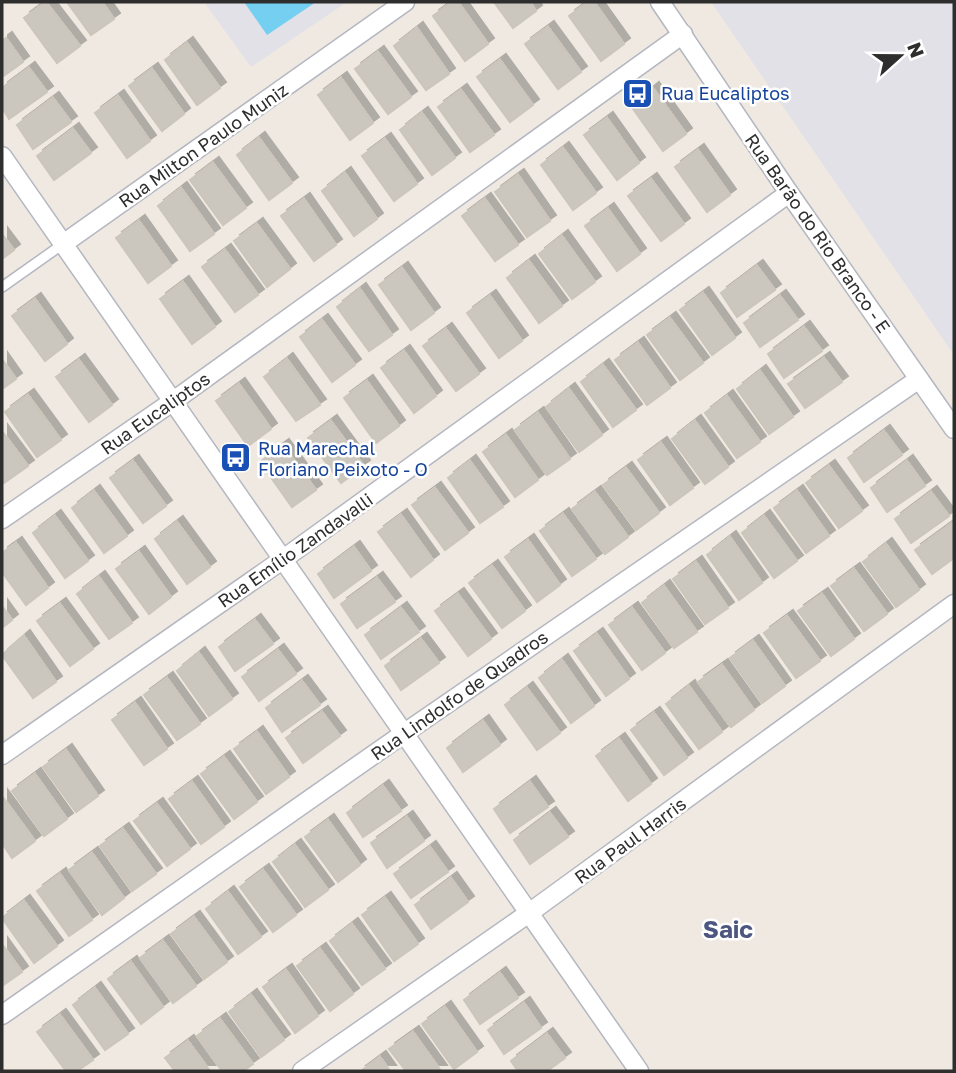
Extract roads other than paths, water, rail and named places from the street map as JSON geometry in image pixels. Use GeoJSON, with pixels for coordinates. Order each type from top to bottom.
{"type":"FeatureCollection","features":[{"type":"Feature","properties":{"kind":"street","name":"Rua Milton Paulo Muniz"},"geometry":{"type":"LineString","coordinates":[[63,244],[405,2]]}},
{"type":"Feature","properties":{"kind":"street","name":"Rua Barão do Rio Branco - E"},"geometry":{"type":"LineString","coordinates":[[660,2],[954,429]]}},
{"type":"Feature","properties":{"kind":"street","name":"Rua Eucaliptos"},"geometry":{"type":"LineString","coordinates":[[2,519],[172,402],[683,34]]}},
{"type":"Feature","properties":{"kind":"street"},"geometry":{"type":"LineString","coordinates":[[2,156],[639,1071]]}},
{"type":"Feature","properties":{"kind":"street","name":"Rua Emílio Zandavalli"},"geometry":{"type":"LineString","coordinates":[[2,755],[282,560],[789,193]]}},
{"type":"Feature","properties":{"kind":"street","name":"Rua Lindolfo de Quadros"},"geometry":{"type":"LineString","coordinates":[[2,1015],[403,734],[919,379]]}},
{"type":"Feature","properties":{"kind":"street","name":"Rua Paul Harris"},"geometry":{"type":"LineString","coordinates":[[302,1071],[529,913],[954,604]]}},
{"type":"Feature","properties":{"kind":"lane","name":"Rua Milton Paulo Muniz"},"geometry":{"type":"LineString","coordinates":[[2,287],[63,244]]}},
{"type":"Feature","properties":{"kind":"water"},"geometry":{"type":"Polygon","coordinates":[[[244,2],[316,2],[267,35],[244,2]]]}},
{"type":"Feature","properties":{"kind":"place","name":"Rua Eucaliptos"},"geometry":{"type":"Point","coordinates":[638,93]}},
{"type":"Feature","properties":{"kind":"place","name":"Rua Marechal Floriano Peixoto - O"},"geometry":{"type":"Point","coordinates":[235,458]}},
{"type":"Feature","properties":{"kind":"district","name":"Saic"},"geometry":{"type":"Point","coordinates":[728,928]}}]}
